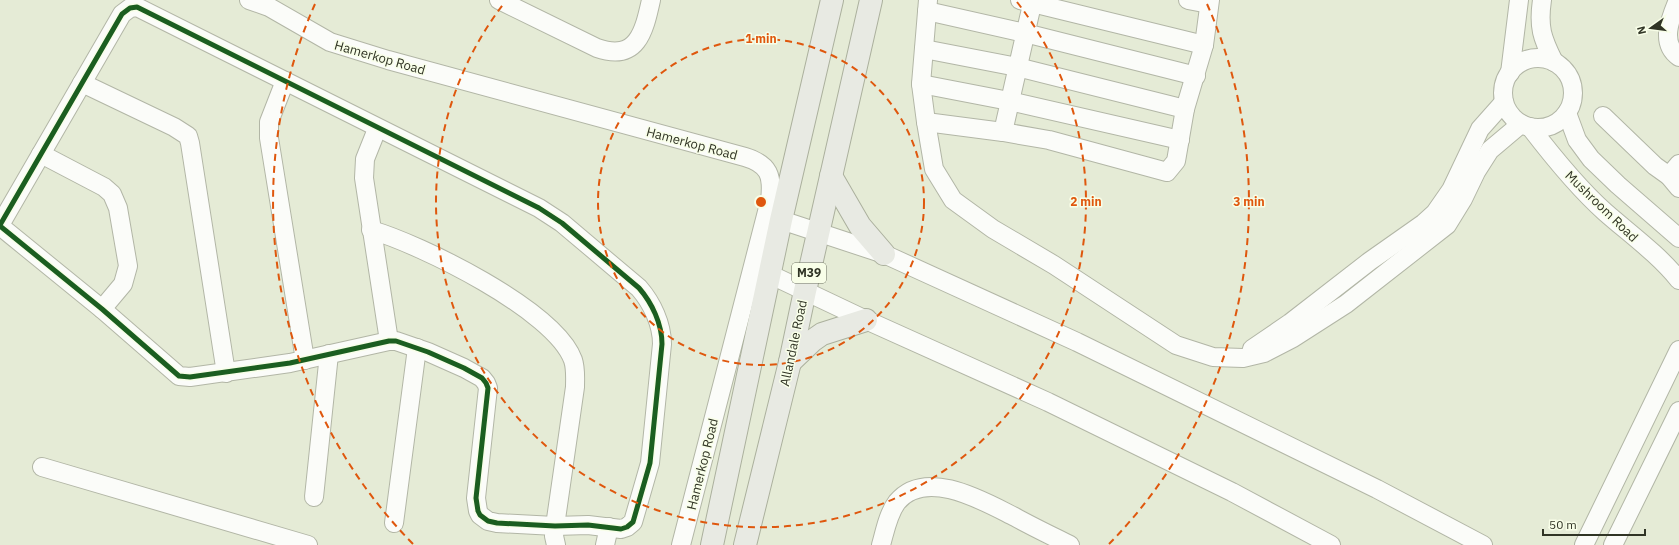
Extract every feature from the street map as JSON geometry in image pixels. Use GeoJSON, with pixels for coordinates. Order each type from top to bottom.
{"type":"FeatureCollection","features":[{"type":"Feature","properties":{"kind":"main road"},"geometry":{"type":"LineString","coordinates":[[712,545],[769,274],[832,0]]}},
{"type":"Feature","properties":{"kind":"main road","name":"Allandale Road"},"geometry":{"type":"LineString","coordinates":[[746,545],[790,362],[804,291],[871,0]]}},
{"type":"Feature","properties":{"kind":"main road"},"geometry":{"type":"LineString","coordinates":[[831,176],[860,226],[884,254]]}},
{"type":"Feature","properties":{"kind":"main road"},"geometry":{"type":"LineString","coordinates":[[790,362],[812,341],[822,334],[866,320]]}},
{"type":"Feature","properties":{"kind":"street","name":"Hamerkop Road"},"geometry":{"type":"LineString","coordinates":[[249,0],[269,7],[330,42],[388,60],[751,158],[757,160],[764,166],[770,182],[770,200],[681,545]]}},
{"type":"Feature","properties":{"kind":"street"},"geometry":{"type":"LineString","coordinates":[[499,0],[597,48],[614,52],[623,52],[636,43],[643,29],[651,0]]}},
{"type":"Feature","properties":{"kind":"street"},"geometry":{"type":"LineString","coordinates":[[926,122],[1003,132],[1049,140],[1167,172],[1176,161],[1185,109],[1204,45],[1209,2],[1188,0]]}},
{"type":"Feature","properties":{"kind":"street"},"geometry":{"type":"LineString","coordinates":[[1243,358],[1258,344],[1290,323],[1346,279],[1424,223],[1435,213],[1451,190],[1480,129],[1504,102],[1503,89],[1510,73],[1519,0]]}},
{"type":"Feature","properties":{"kind":"street"},"geometry":{"type":"LineString","coordinates":[[1542,0],[1540,15],[1541,34],[1554,62]]}},
{"type":"Feature","properties":{"kind":"street"},"geometry":{"type":"LineString","coordinates":[[1678,0],[1669,22],[1668,37],[1670,46],[1679,57]]}},
{"type":"Feature","properties":{"kind":"street"},"geometry":{"type":"LineString","coordinates":[[1003,132],[1025,33],[1028,1],[1204,45]]}},
{"type":"Feature","properties":{"kind":"street"},"geometry":{"type":"LineString","coordinates":[[134,6],[551,215],[630,280],[644,294],[659,322],[662,331],[650,463],[633,522],[624,528],[576,525],[555,526],[497,523],[488,521],[480,514],[476,506],[488,399],[488,388],[486,383],[482,378],[464,368],[401,342],[389,341],[305,360],[226,373],[190,377],[179,376],[102,309],[0,225],[82,83],[122,14],[127,9],[134,6]]}},
{"type":"Feature","properties":{"kind":"street"},"geometry":{"type":"LineString","coordinates":[[1196,76],[1025,33],[927,6],[921,84],[926,122],[934,169],[953,200],[993,229],[1054,265],[1176,345],[1213,357],[1243,358],[1264,353],[1294,338],[1357,295],[1447,225],[1463,199],[1476,172],[1490,150],[1525,126],[1546,127],[1554,124],[1567,113],[1572,102],[1572,89],[1566,73],[1554,62],[1546,59],[1529,59],[1522,62],[1510,73]]}},
{"type":"Feature","properties":{"kind":"street"},"geometry":{"type":"LineString","coordinates":[[924,49],[1017,67],[1185,109]]}},
{"type":"Feature","properties":{"kind":"street"},"geometry":{"type":"LineString","coordinates":[[285,81],[269,122],[269,138],[305,360]]}},
{"type":"Feature","properties":{"kind":"street"},"geometry":{"type":"LineString","coordinates":[[82,83],[174,127],[188,136],[208,249],[226,373]]}},
{"type":"Feature","properties":{"kind":"street"},"geometry":{"type":"LineString","coordinates":[[921,84],[1009,100],[1180,140]]}},
{"type":"Feature","properties":{"kind":"street","name":"Mushroom Road"},"geometry":{"type":"LineString","coordinates":[[1504,102],[1510,113],[1525,126],[1586,194],[1650,251],[1679,280]]}},
{"type":"Feature","properties":{"kind":"street","name":"Mushroom Road"},"geometry":{"type":"LineString","coordinates":[[1567,113],[1577,140],[1591,159],[1618,185],[1679,238]]}},
{"type":"Feature","properties":{"kind":"street"},"geometry":{"type":"LineString","coordinates":[[1603,116],[1655,166],[1676,176]]}},
{"type":"Feature","properties":{"kind":"street"},"geometry":{"type":"LineString","coordinates":[[377,129],[365,159],[363,171],[389,341]]}},
{"type":"Feature","properties":{"kind":"street"},"geometry":{"type":"LineString","coordinates":[[41,154],[104,187],[112,194],[118,208],[128,266],[123,284],[102,309]]}},
{"type":"Feature","properties":{"kind":"street"},"geometry":{"type":"LineString","coordinates":[[781,220],[884,254],[1084,346],[1377,489],[1483,545]]}},
{"type":"Feature","properties":{"kind":"street"},"geometry":{"type":"LineString","coordinates":[[371,230],[392,236],[423,250],[507,295],[553,331],[566,346],[573,360],[576,371],[555,526],[554,536],[556,545]]}},
{"type":"Feature","properties":{"kind":"street"},"geometry":{"type":"LineString","coordinates":[[769,274],[866,320],[1055,405],[1232,492],[1331,545]]}},
{"type":"Feature","properties":{"kind":"street"},"geometry":{"type":"LineString","coordinates":[[1346,279],[1357,295]]}},
{"type":"Feature","properties":{"kind":"street"},"geometry":{"type":"LineString","coordinates":[[1326,295],[1336,310]]}},
{"type":"Feature","properties":{"kind":"street"},"geometry":{"type":"LineString","coordinates":[[394,523],[417,348]]}},
{"type":"Feature","properties":{"kind":"street"},"geometry":{"type":"LineString","coordinates":[[1583,544],[1679,350]]}},
{"type":"Feature","properties":{"kind":"street"},"geometry":{"type":"LineString","coordinates":[[314,497],[329,354]]}},
{"type":"Feature","properties":{"kind":"street"},"geometry":{"type":"LineString","coordinates":[[1613,545],[1679,411]]}},
{"type":"Feature","properties":{"kind":"street"},"geometry":{"type":"LineString","coordinates":[[42,467],[308,545]]}},
{"type":"Feature","properties":{"kind":"street"},"geometry":{"type":"LineString","coordinates":[[880,545],[892,511],[897,502],[916,489],[930,488],[948,489],[971,495],[1070,545]]}},
{"type":"Feature","properties":{"kind":"street"},"geometry":{"type":"LineString","coordinates":[[605,545],[609,527]]}},
{"type":"Feature","properties":{"kind":"cycle path"},"geometry":{"type":"LineString","coordinates":[[0,225],[122,14],[130,8],[137,7],[539,208],[562,223],[639,288],[648,300],[658,321],[662,336],[662,344],[650,463],[633,522],[627,527],[621,529],[588,525],[555,526],[497,523],[488,521],[480,515],[476,498],[488,388],[482,378],[464,368],[428,352],[396,341],[389,341],[290,363],[190,377],[179,376],[102,309],[0,226]]}}]}
